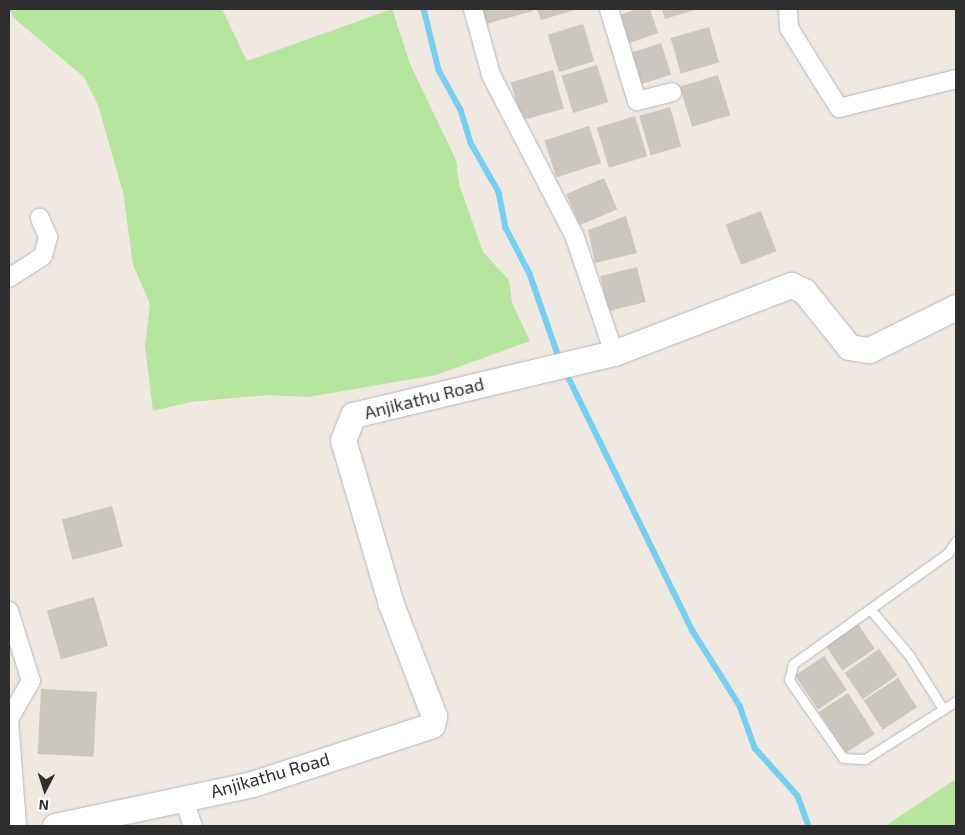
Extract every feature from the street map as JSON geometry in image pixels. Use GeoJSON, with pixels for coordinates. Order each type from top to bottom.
{"type":"FeatureCollection","features":[{"type":"Feature","properties":{"kind":"street"},"geometry":{"type":"LineString","coordinates":[[473,9],[491,76],[574,235],[614,353]]}},
{"type":"Feature","properties":{"kind":"street"},"geometry":{"type":"LineString","coordinates":[[609,9],[637,101],[672,92]]}},
{"type":"Feature","properties":{"kind":"street"},"geometry":{"type":"LineString","coordinates":[[788,9],[789,28],[840,108],[956,79]]}},
{"type":"Feature","properties":{"kind":"street"},"geometry":{"type":"LineString","coordinates":[[9,278],[43,256],[48,237],[40,218]]}},
{"type":"Feature","properties":{"kind":"street","name":"Anjikathu Road"},"geometry":{"type":"LineString","coordinates":[[55,826],[252,784],[422,729],[434,721],[391,604],[343,440],[348,420],[614,353],[791,286],[804,291],[850,347],[869,350],[956,307]]}},
{"type":"Feature","properties":{"kind":"street"},"geometry":{"type":"LineString","coordinates":[[9,611],[31,681],[9,719],[17,826]]}},
{"type":"Feature","properties":{"kind":"street"},"geometry":{"type":"LineString","coordinates":[[184,799],[193,826]]}},
{"type":"Feature","properties":{"kind":"lane"},"geometry":{"type":"LineString","coordinates":[[956,541],[948,553],[793,664],[790,680],[843,758],[865,759],[956,700]]}},
{"type":"Feature","properties":{"kind":"lane"},"geometry":{"type":"LineString","coordinates":[[948,553],[956,560]]}},
{"type":"Feature","properties":{"kind":"lane"},"geometry":{"type":"LineString","coordinates":[[870,609],[909,656],[943,709]]}},
{"type":"Feature","properties":{"kind":"green space"},"geometry":{"type":"Polygon","coordinates":[[[9,9],[222,9],[247,61],[392,9],[410,64],[456,160],[459,184],[483,252],[509,280],[512,303],[530,341],[436,375],[308,397],[268,395],[190,402],[153,411],[145,346],[150,304],[133,265],[123,192],[98,105],[84,77],[15,19],[9,9]]]}},
{"type":"Feature","properties":{"kind":"green space"},"geometry":{"type":"Polygon","coordinates":[[[956,779],[956,826],[885,826],[956,779]]]}},
{"type":"Feature","properties":{"kind":"building"},"geometry":{"type":"Polygon","coordinates":[[[481,9],[533,9],[533,11],[486,24],[481,9]]]}},
{"type":"Feature","properties":{"kind":"building"},"geometry":{"type":"Polygon","coordinates":[[[537,9],[578,9],[541,20],[537,9]]]}},
{"type":"Feature","properties":{"kind":"building"},"geometry":{"type":"Polygon","coordinates":[[[637,9],[650,9],[658,33],[627,44],[617,16],[637,9]]]}},
{"type":"Feature","properties":{"kind":"building"},"geometry":{"type":"Polygon","coordinates":[[[662,9],[698,9],[665,19],[662,9]]]}},
{"type":"Feature","properties":{"kind":"building"},"geometry":{"type":"Polygon","coordinates":[[[583,24],[594,61],[559,72],[548,35],[583,24]]]}},
{"type":"Feature","properties":{"kind":"building"},"geometry":{"type":"Polygon","coordinates":[[[709,27],[719,63],[681,74],[671,38],[709,27]]]}},
{"type":"Feature","properties":{"kind":"building"},"geometry":{"type":"Polygon","coordinates":[[[661,43],[671,74],[639,85],[629,54],[661,43]]]}},
{"type":"Feature","properties":{"kind":"building"},"geometry":{"type":"Polygon","coordinates":[[[597,65],[608,102],[573,113],[562,76],[597,65]]]}},
{"type":"Feature","properties":{"kind":"building"},"geometry":{"type":"Polygon","coordinates":[[[553,70],[564,108],[522,121],[511,82],[553,70]]]}},
{"type":"Feature","properties":{"kind":"building"},"geometry":{"type":"Polygon","coordinates":[[[718,75],[730,115],[692,127],[680,87],[718,75]]]}},
{"type":"Feature","properties":{"kind":"building"},"geometry":{"type":"Polygon","coordinates":[[[670,107],[681,146],[651,155],[639,116],[670,107]]]}},
{"type":"Feature","properties":{"kind":"building"},"geometry":{"type":"Polygon","coordinates":[[[635,116],[647,156],[609,168],[597,128],[635,116]]]}},
{"type":"Feature","properties":{"kind":"building"},"geometry":{"type":"Polygon","coordinates":[[[589,126],[601,163],[556,178],[544,141],[589,126]]]}},
{"type":"Feature","properties":{"kind":"building"},"geometry":{"type":"Polygon","coordinates":[[[604,178],[617,209],[580,225],[566,194],[604,178]]]}},
{"type":"Feature","properties":{"kind":"building"},"geometry":{"type":"Polygon","coordinates":[[[761,211],[776,251],[741,265],[726,225],[761,211]]]}},
{"type":"Feature","properties":{"kind":"building"},"geometry":{"type":"Polygon","coordinates":[[[626,216],[637,253],[595,263],[588,230],[626,216]]]}},
{"type":"Feature","properties":{"kind":"building"},"geometry":{"type":"Polygon","coordinates":[[[637,267],[646,302],[609,311],[600,276],[637,267]]]}},
{"type":"Feature","properties":{"kind":"building"},"geometry":{"type":"Polygon","coordinates":[[[112,506],[123,547],[73,560],[62,519],[112,506]]]}},
{"type":"Feature","properties":{"kind":"building"},"geometry":{"type":"Polygon","coordinates":[[[94,597],[108,646],[61,660],[47,611],[94,597]]]}},
{"type":"Feature","properties":{"kind":"building"},"geometry":{"type":"Polygon","coordinates":[[[858,624],[875,649],[842,671],[826,646],[858,624]]]}},
{"type":"Feature","properties":{"kind":"building"},"geometry":{"type":"Polygon","coordinates":[[[879,649],[897,675],[863,699],[845,673],[879,649]]]}},
{"type":"Feature","properties":{"kind":"building"},"geometry":{"type":"Polygon","coordinates":[[[824,656],[847,690],[818,710],[795,676],[824,656]]]}},
{"type":"Feature","properties":{"kind":"building"},"geometry":{"type":"Polygon","coordinates":[[[898,678],[917,707],[883,730],[864,700],[898,678]]]}},
{"type":"Feature","properties":{"kind":"building"},"geometry":{"type":"Polygon","coordinates":[[[41,689],[97,692],[94,757],[38,754],[41,689]]]}},
{"type":"Feature","properties":{"kind":"building"},"geometry":{"type":"Polygon","coordinates":[[[848,693],[875,734],[845,753],[819,712],[848,693]]]}},
{"type":"Feature","properties":{"kind":"waterway"},"geometry":{"type":"LineString","coordinates":[[424,9],[439,70],[461,110],[471,143],[499,192],[506,228],[530,274],[560,360]]}},
{"type":"Feature","properties":{"kind":"waterway"},"geometry":{"type":"LineString","coordinates":[[565,370],[693,631],[740,706],[755,748],[798,796],[809,826]]}}]}
